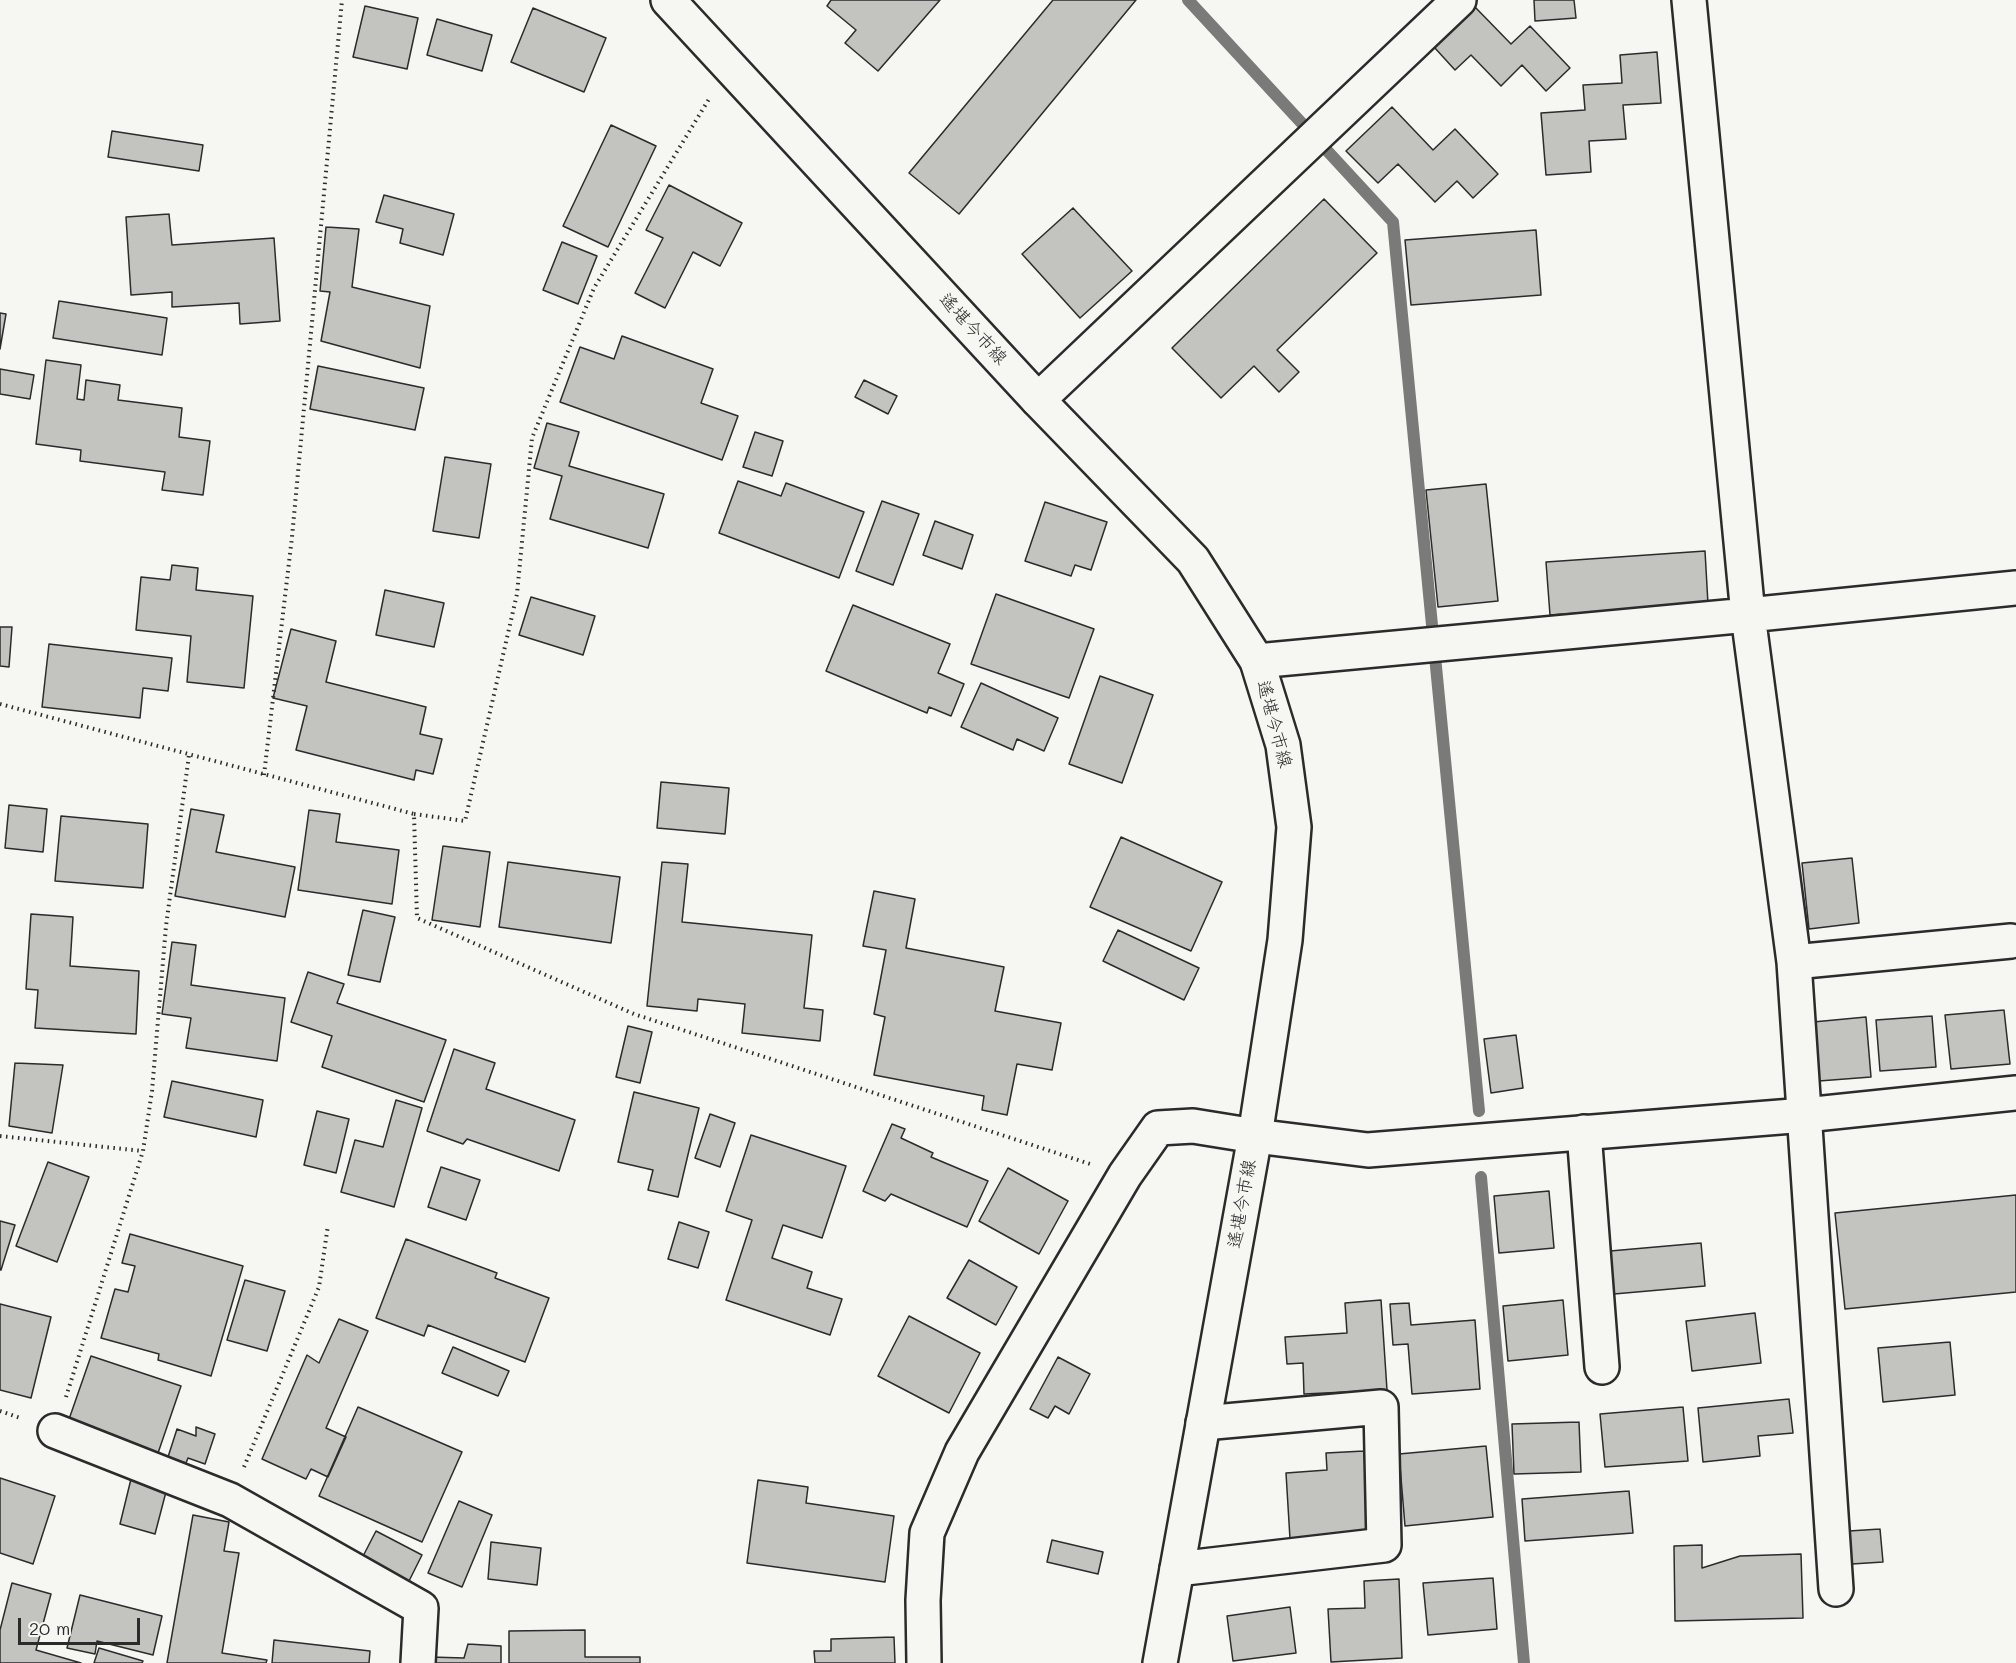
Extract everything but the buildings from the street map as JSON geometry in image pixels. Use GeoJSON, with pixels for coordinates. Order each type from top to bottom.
{"type":"FeatureCollection","features":[{"type":"Feature","properties":{"kind":"street","name":"遙堪今市線"},"geometry":{"type":"LineString","coordinates":[[668,0],[1038,400],[1192,560],[1257,661],[1284,745],[1294,827],[1285,940],[1255,1136],[1160,1663]]}},
{"type":"Feature","properties":{"kind":"street"},"geometry":{"type":"LineString","coordinates":[[1038,400],[1459,0]]}},
{"type":"Feature","properties":{"kind":"street"},"geometry":{"type":"LineString","coordinates":[[1689,0],[1748,615],[1794,962],[1836,1589]]}},
{"type":"Feature","properties":{"kind":"street"},"geometry":{"type":"LineString","coordinates":[[1257,661],[2016,588]]}},
{"type":"Feature","properties":{"kind":"street"},"geometry":{"type":"LineString","coordinates":[[1794,962],[2011,940]]}},
{"type":"Feature","properties":{"kind":"street"},"geometry":{"type":"LineString","coordinates":[[924,1663],[923,1600],[927,1533],[962,1452],[1125,1175],[1158,1128],[1193,1126],[1255,1136],[1368,1149],[1805,1115],[2016,1093]]}},
{"type":"Feature","properties":{"kind":"street"},"geometry":{"type":"LineString","coordinates":[[1584,1132],[1602,1367]]}},
{"type":"Feature","properties":{"kind":"street"},"geometry":{"type":"LineString","coordinates":[[1177,1569],[1384,1545],[1381,1407],[1203,1423]]}},
{"type":"Feature","properties":{"kind":"street"},"geometry":{"type":"LineString","coordinates":[[55,1431],[230,1500],[421,1608],[418,1663]]}},
{"type":"Feature","properties":{"kind":"path"},"geometry":{"type":"LineString","coordinates":[[264,775],[292,537],[342,0]]}},
{"type":"Feature","properties":{"kind":"path"},"geometry":{"type":"LineString","coordinates":[[0,704],[414,814],[465,821],[517,594],[532,438],[594,288],[729,66]]}},
{"type":"Feature","properties":{"kind":"path"},"geometry":{"type":"LineString","coordinates":[[0,1411],[55,1431],[143,1151],[152,1091],[166,926],[189,755]]}},
{"type":"Feature","properties":{"kind":"path"},"geometry":{"type":"LineString","coordinates":[[414,814],[417,918],[634,1014],[1125,1175]]}},
{"type":"Feature","properties":{"kind":"path"},"geometry":{"type":"LineString","coordinates":[[0,1136],[143,1151]]}},
{"type":"Feature","properties":{"kind":"path"},"geometry":{"type":"LineString","coordinates":[[230,1500],[319,1287],[328,1225]]}},
{"type":"Feature","properties":{"kind":"waterway"},"geometry":{"type":"LineString","coordinates":[[1188,0],[1393,222],[1479,1111]]}},
{"type":"Feature","properties":{"kind":"waterway"},"geometry":{"type":"LineString","coordinates":[[1481,1177],[1524,1663]]}}]}
